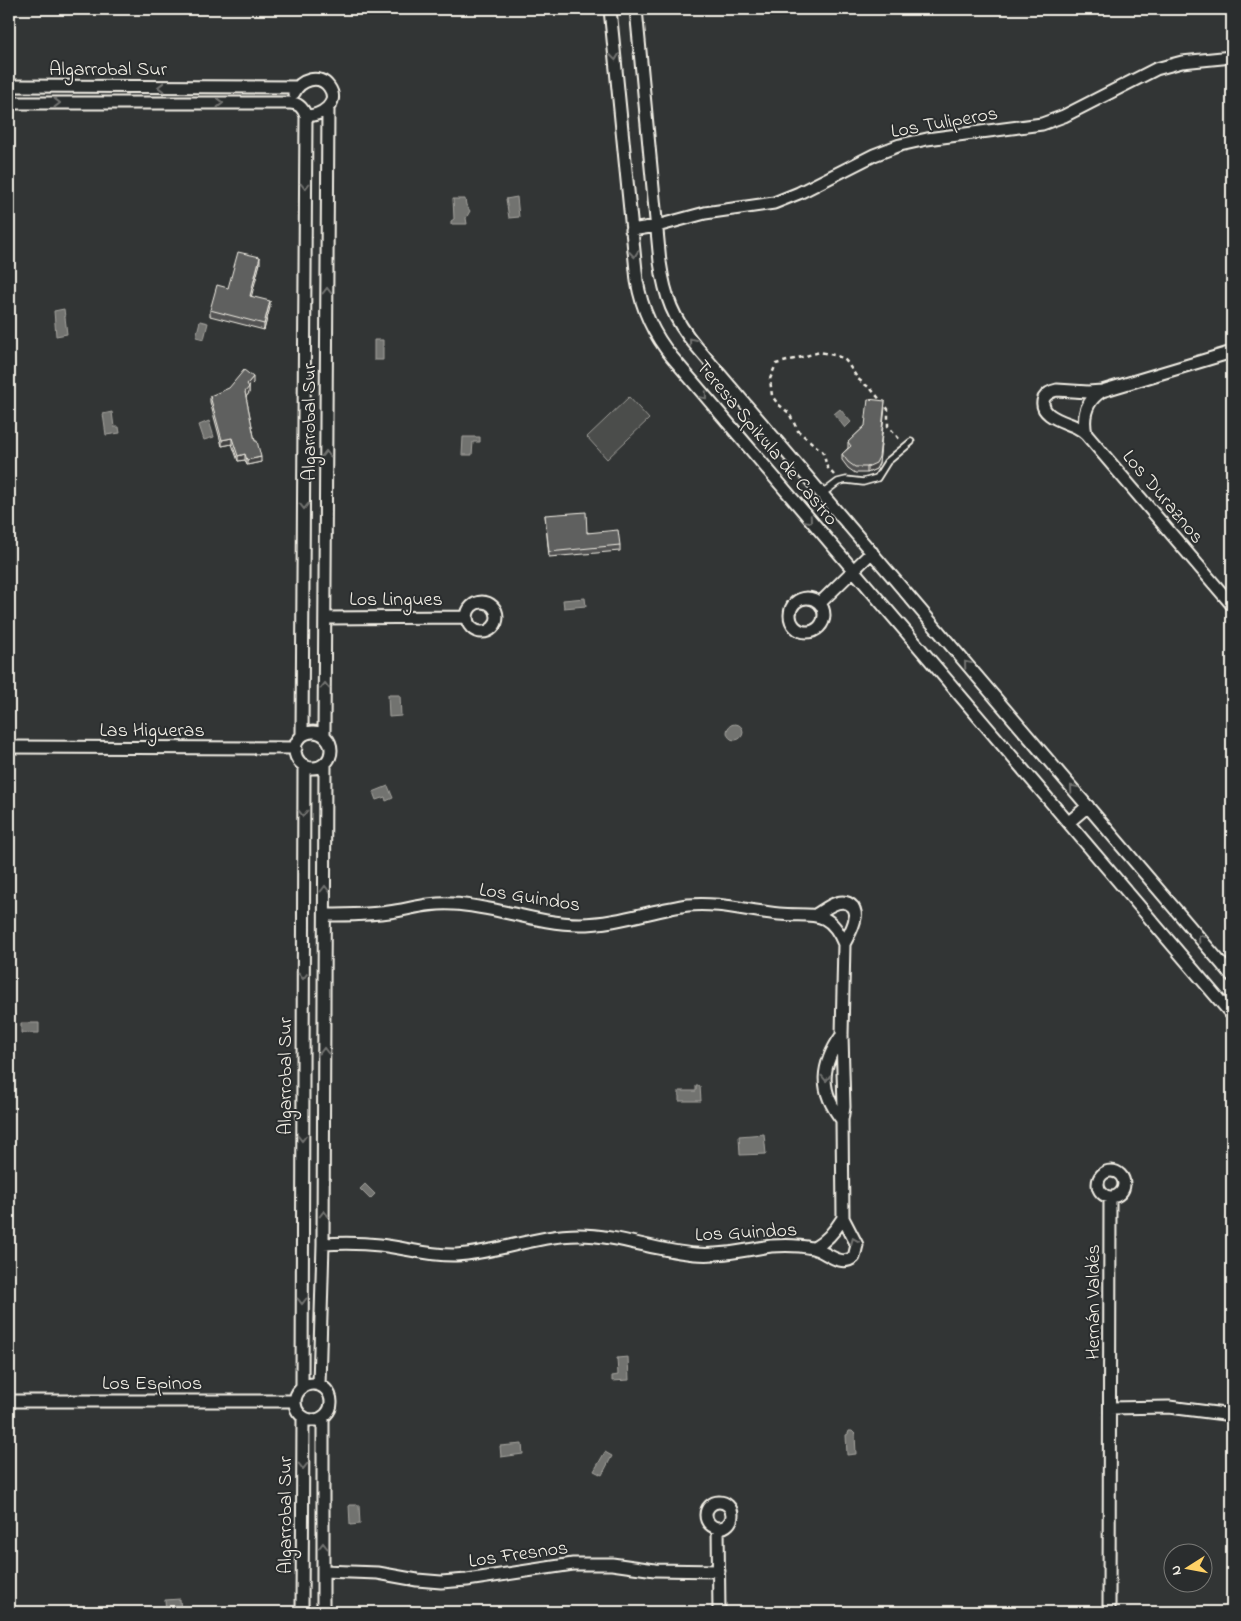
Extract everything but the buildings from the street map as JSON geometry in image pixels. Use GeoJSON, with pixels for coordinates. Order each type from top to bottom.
{"type":"FeatureCollection","features":[{"type":"Feature","properties":{"kind":"street","name":"Teresa Spikula de Castro"},"geometry":{"type":"LineString","coordinates":[[610,9],[640,296],[656,336],[852,571],[1069,822],[1232,1015]]}},
{"type":"Feature","properties":{"kind":"street","name":"Teresa Spikula de Castro"},"geometry":{"type":"LineString","coordinates":[[636,9],[664,285],[677,321],[696,346],[1232,976]]}},
{"type":"Feature","properties":{"kind":"street","name":"Los Tuliperos"},"geometry":{"type":"LineString","coordinates":[[632,230],[657,226],[705,213],[774,203],[799,193],[874,155],[900,145],[927,139],[1042,124],[1064,116],[1156,69],[1182,62],[1232,57]]}},
{"type":"Feature","properties":{"kind":"street","name":"Algarrobal Sur"},"geometry":{"type":"LineString","coordinates":[[9,86],[297,87],[305,81],[318,80],[330,88],[332,95],[328,108],[324,735]]}},
{"type":"Feature","properties":{"kind":"street"},"geometry":{"type":"LineString","coordinates":[[297,87],[293,97],[294,103],[301,107],[306,116],[318,115],[328,108]]}},
{"type":"Feature","properties":{"kind":"street","name":"Algarrobal Sur"},"geometry":{"type":"LineString","coordinates":[[9,103],[294,103]]}},
{"type":"Feature","properties":{"kind":"street","name":"Algarrobal Sur"},"geometry":{"type":"LineString","coordinates":[[302,735],[306,116]]}},
{"type":"Feature","properties":{"kind":"street","name":"Los Duraznos"},"geometry":{"type":"LineString","coordinates":[[1232,352],[1102,391],[1057,390],[1048,393],[1045,397],[1044,408],[1051,416],[1078,428],[1086,434],[1232,605]]}},
{"type":"Feature","properties":{"kind":"street"},"geometry":{"type":"LineString","coordinates":[[1086,434],[1085,411],[1091,400],[1102,391]]}},
{"type":"Feature","properties":{"kind":"street"},"geometry":{"type":"LineString","coordinates":[[820,603],[872,552]]}},
{"type":"Feature","properties":{"kind":"street","name":"Los Lingues"},"geometry":{"type":"LineString","coordinates":[[325,618],[467,617]]}},
{"type":"Feature","properties":{"kind":"street"},"geometry":{"type":"LineString","coordinates":[[316,732],[324,735],[328,738],[331,747],[330,756],[325,764],[314,768],[304,764],[297,757],[296,743],[302,735],[316,732]]}},
{"type":"Feature","properties":{"kind":"street","name":"Las Higueras"},"geometry":{"type":"LineString","coordinates":[[9,747],[296,748]]}},
{"type":"Feature","properties":{"kind":"street","name":"Algarrobal Sur"},"geometry":{"type":"LineString","coordinates":[[302,1388],[304,764]]}},
{"type":"Feature","properties":{"kind":"street","name":"Algarrobal Sur"},"geometry":{"type":"LineString","coordinates":[[319,1385],[324,1244],[325,764]]}},
{"type":"Feature","properties":{"kind":"street"},"geometry":{"type":"LineString","coordinates":[[1069,822],[1088,806]]}},
{"type":"Feature","properties":{"kind":"street","name":"Los Guindos"},"geometry":{"type":"LineString","coordinates":[[324,1244],[362,1244],[432,1254],[458,1255],[535,1240],[580,1235],[603,1237],[694,1254],[720,1254],[776,1246],[814,1248],[839,1260],[847,1260],[854,1256],[857,1245],[843,1218],[842,1120],[844,1107],[842,1035],[844,944],[856,918],[852,907],[843,902],[837,903],[818,914],[777,914],[706,904],[689,905],[581,924],[445,903],[365,914],[325,915]]}},
{"type":"Feature","properties":{"kind":"street"},"geometry":{"type":"LineString","coordinates":[[818,914],[833,926],[844,944]]}},
{"type":"Feature","properties":{"kind":"street","name":"Los Guindos"},"geometry":{"type":"LineString","coordinates":[[842,1035],[828,1058],[825,1077],[830,1101],[842,1120]]}},
{"type":"Feature","properties":{"kind":"street","name":"Hernán Valdés"},"geometry":{"type":"LineString","coordinates":[[1108,1612],[1110,1197]]}},
{"type":"Feature","properties":{"kind":"street","name":"Los Guindos"},"geometry":{"type":"LineString","coordinates":[[814,1248],[830,1236],[843,1218]]}},
{"type":"Feature","properties":{"kind":"street"},"geometry":{"type":"LineString","coordinates":[[310,1384],[319,1385],[327,1391],[331,1400],[329,1410],[322,1417],[313,1420],[303,1417],[297,1410],[296,1396],[302,1388],[310,1384]]}},
{"type":"Feature","properties":{"kind":"street","name":"Los Espinos"},"geometry":{"type":"LineString","coordinates":[[9,1400],[295,1401]]}},
{"type":"Feature","properties":{"kind":"street"},"geometry":{"type":"LineString","coordinates":[[1110,1408],[1169,1407],[1232,1414]]}},
{"type":"Feature","properties":{"kind":"street","name":"Algarrobal Sur"},"geometry":{"type":"LineString","coordinates":[[302,1612],[303,1417]]}},
{"type":"Feature","properties":{"kind":"street","name":"Algarrobal Sur"},"geometry":{"type":"LineString","coordinates":[[322,1417],[323,1612]]}},
{"type":"Feature","properties":{"kind":"street"},"geometry":{"type":"LineString","coordinates":[[718,1528],[720,1612]]}},
{"type":"Feature","properties":{"kind":"street","name":"Los Fresnos"},"geometry":{"type":"LineString","coordinates":[[323,1571],[378,1573],[441,1582],[467,1580],[573,1564],[612,1564],[655,1570],[719,1571]]}},
{"type":"Feature","properties":{"kind":"lane"},"geometry":{"type":"LineString","coordinates":[[822,494],[840,481],[863,482],[877,478],[887,462],[909,444]]}},
{"type":"Feature","properties":{"kind":"path"},"geometry":{"type":"LineString","coordinates":[[840,481],[828,467],[823,452],[798,431],[789,413],[772,396],[770,379],[776,364],[820,352],[842,358],[858,379],[871,389],[888,409],[888,426],[909,444]]}},
{"type":"Feature","properties":{"kind":"shaded area"},"geometry":{"type":"Polygon","coordinates":[[[517,197],[519,217],[509,218],[506,199],[517,197]]]}},
{"type":"Feature","properties":{"kind":"shaded area"},"geometry":{"type":"Polygon","coordinates":[[[453,199],[465,199],[470,211],[466,218],[467,224],[451,224],[451,221],[454,219],[453,199]]]}},
{"type":"Feature","properties":{"kind":"shaded area"},"geometry":{"type":"Polygon","coordinates":[[[64,309],[67,334],[56,336],[54,311],[64,309]]]}},
{"type":"Feature","properties":{"kind":"shaded area"},"geometry":{"type":"Polygon","coordinates":[[[200,321],[208,323],[204,339],[196,337],[200,321]]]}},
{"type":"Feature","properties":{"kind":"shaded area"},"geometry":{"type":"Polygon","coordinates":[[[374,340],[383,340],[383,360],[374,360],[374,340]]]}},
{"type":"Feature","properties":{"kind":"shaded area"},"geometry":{"type":"Polygon","coordinates":[[[629,397],[649,419],[607,459],[587,437],[629,397]]]}},
{"type":"Feature","properties":{"kind":"shaded area"},"geometry":{"type":"Polygon","coordinates":[[[840,409],[851,422],[845,428],[834,414],[840,409]]]}},
{"type":"Feature","properties":{"kind":"shaded area"},"geometry":{"type":"Polygon","coordinates":[[[112,412],[114,427],[119,427],[120,433],[106,435],[103,414],[112,412]]]}},
{"type":"Feature","properties":{"kind":"shaded area"},"geometry":{"type":"Polygon","coordinates":[[[209,421],[214,437],[204,440],[199,425],[209,421]]]}},
{"type":"Feature","properties":{"kind":"shaded area"},"geometry":{"type":"Polygon","coordinates":[[[463,437],[480,437],[480,442],[473,442],[472,455],[462,455],[463,437]]]}},
{"type":"Feature","properties":{"kind":"shaded area"},"geometry":{"type":"Polygon","coordinates":[[[585,598],[586,606],[564,608],[563,600],[585,598]]]}},
{"type":"Feature","properties":{"kind":"shaded area"},"geometry":{"type":"Polygon","coordinates":[[[388,695],[400,695],[401,716],[389,717],[388,695]]]}},
{"type":"Feature","properties":{"kind":"shaded area"},"geometry":{"type":"Polygon","coordinates":[[[735,724],[741,726],[743,732],[741,738],[735,740],[729,738],[727,732],[729,726],[735,724]]]}},
{"type":"Feature","properties":{"kind":"shaded area"},"geometry":{"type":"Polygon","coordinates":[[[388,786],[393,798],[386,801],[385,797],[376,800],[373,792],[388,786]]]}},
{"type":"Feature","properties":{"kind":"shaded area"},"geometry":{"type":"Polygon","coordinates":[[[21,1023],[39,1023],[39,1033],[21,1033],[21,1023]]]}},
{"type":"Feature","properties":{"kind":"shaded area"},"geometry":{"type":"Polygon","coordinates":[[[696,1086],[700,1086],[701,1101],[679,1101],[679,1091],[696,1091],[696,1086]]]}},
{"type":"Feature","properties":{"kind":"shaded area"},"geometry":{"type":"Polygon","coordinates":[[[764,1134],[766,1154],[740,1155],[739,1136],[764,1134]]]}},
{"type":"Feature","properties":{"kind":"shaded area"},"geometry":{"type":"Polygon","coordinates":[[[365,1184],[375,1194],[370,1199],[360,1189],[365,1184]]]}},
{"type":"Feature","properties":{"kind":"shaded area"},"geometry":{"type":"Polygon","coordinates":[[[628,1357],[629,1380],[612,1381],[612,1376],[618,1375],[617,1358],[628,1357]]]}},
{"type":"Feature","properties":{"kind":"shaded area"},"geometry":{"type":"Polygon","coordinates":[[[849,1431],[855,1434],[856,1454],[847,1455],[846,1435],[849,1431]]]}},
{"type":"Feature","properties":{"kind":"shaded area"},"geometry":{"type":"Polygon","coordinates":[[[522,1444],[523,1454],[501,1457],[500,1446],[522,1444]]]}},
{"type":"Feature","properties":{"kind":"shaded area"},"geometry":{"type":"Polygon","coordinates":[[[605,1452],[612,1456],[602,1475],[594,1471],[605,1452]]]}},
{"type":"Feature","properties":{"kind":"shaded area"},"geometry":{"type":"Polygon","coordinates":[[[349,1505],[359,1505],[360,1524],[350,1525],[349,1505]]]}},
{"type":"Feature","properties":{"kind":"shaded area"},"geometry":{"type":"Polygon","coordinates":[[[180,1599],[181,1612],[166,1612],[165,1600],[180,1599]]]}}]}
